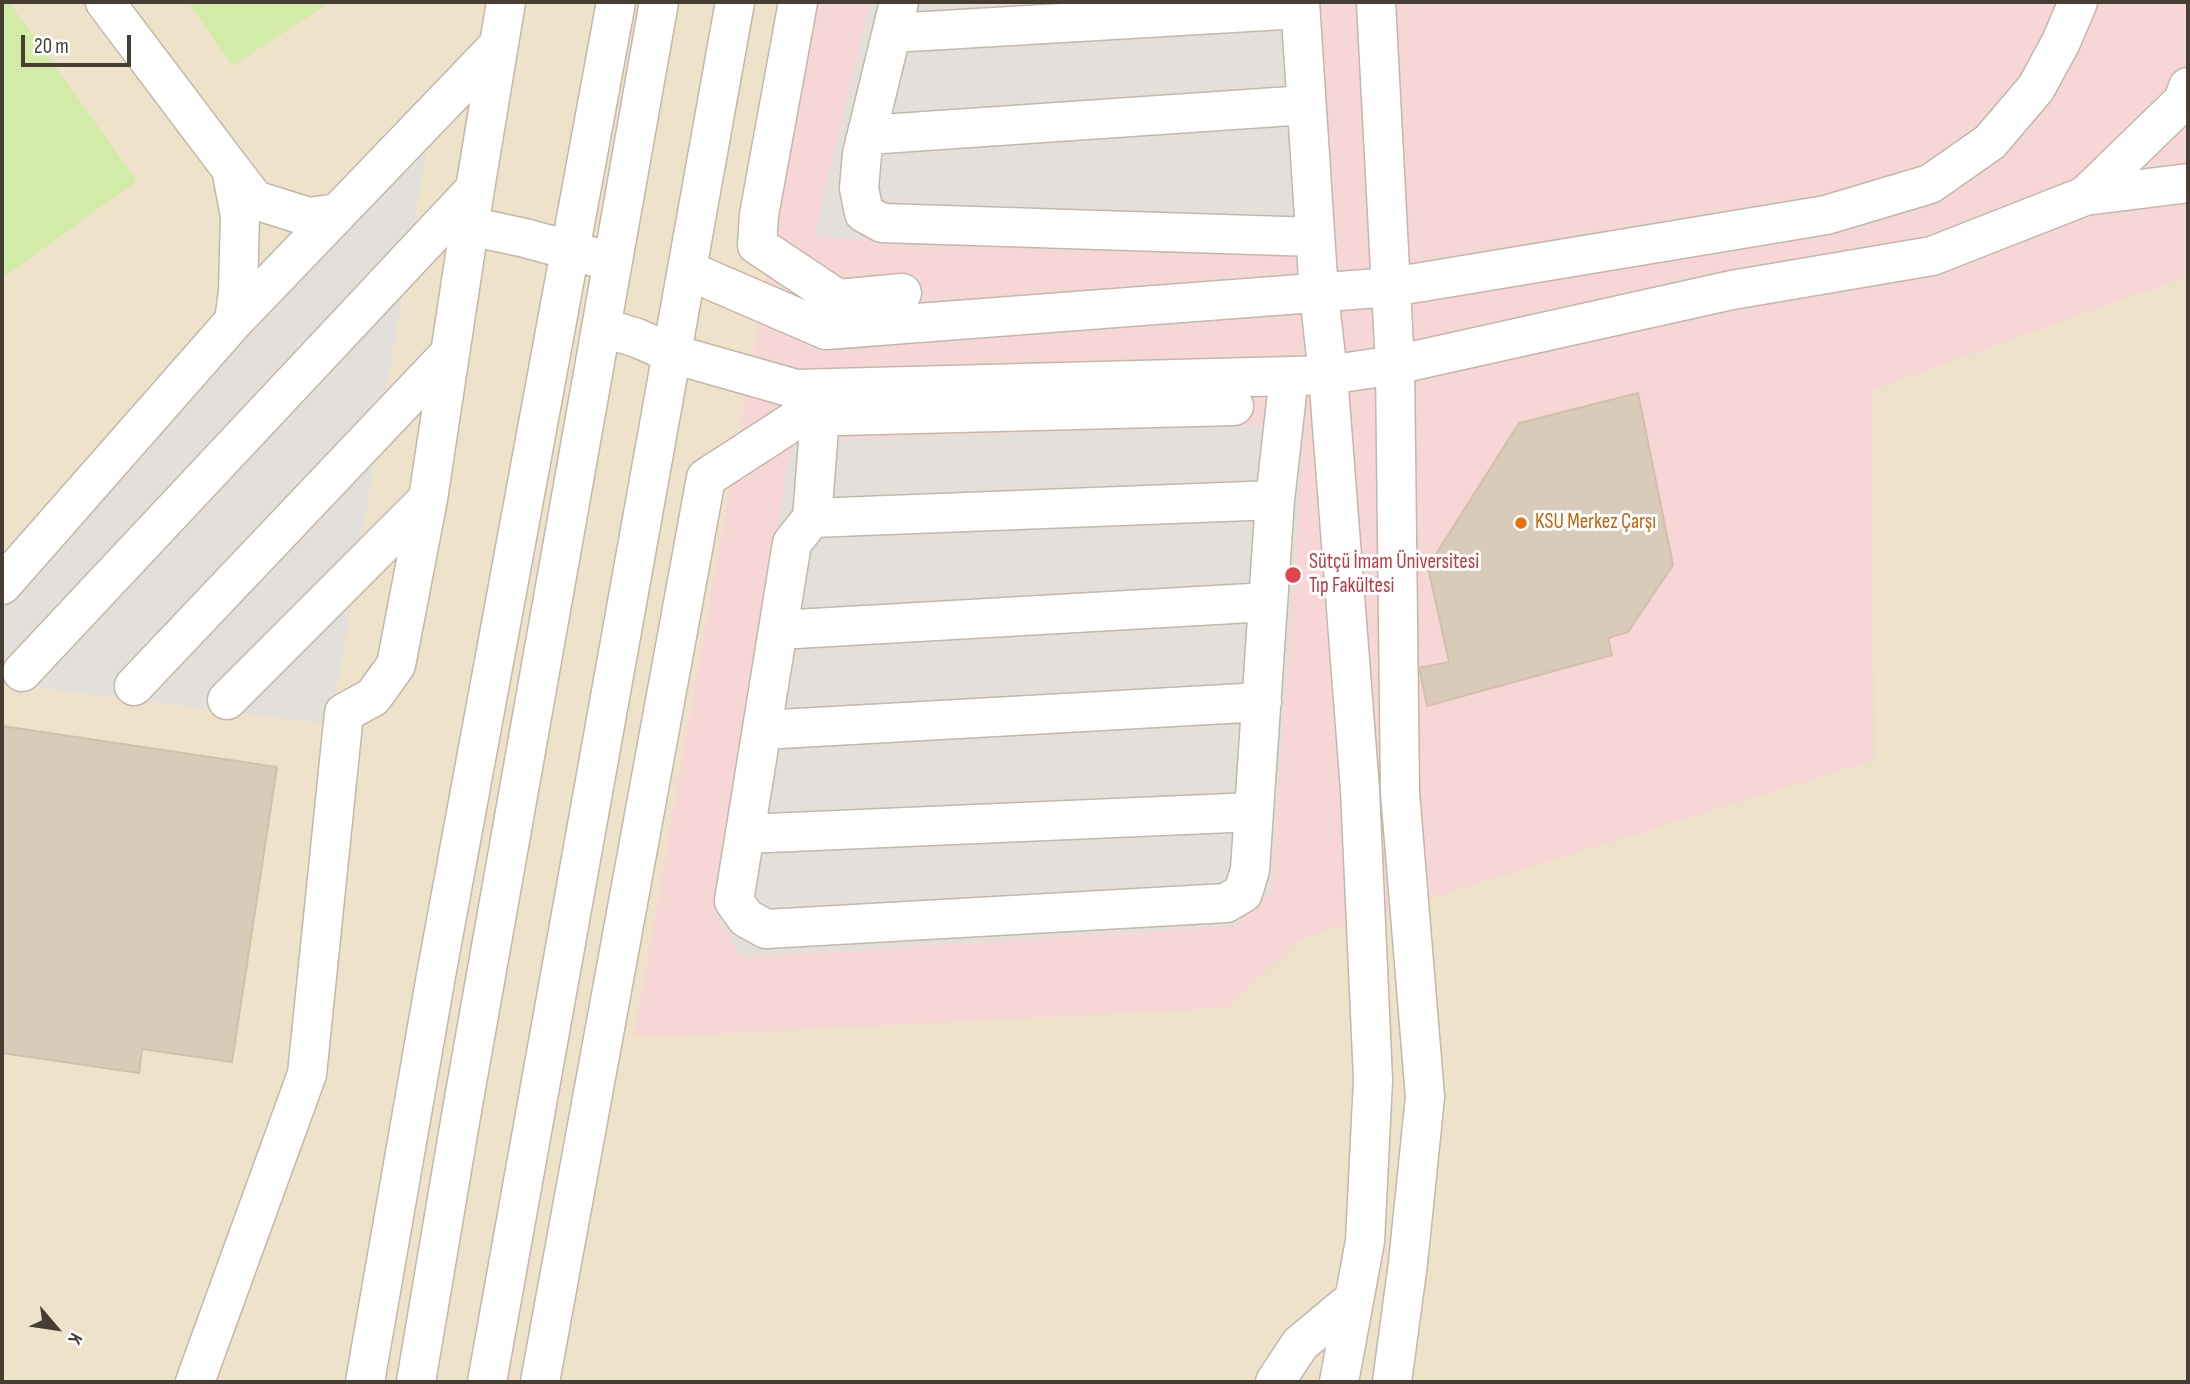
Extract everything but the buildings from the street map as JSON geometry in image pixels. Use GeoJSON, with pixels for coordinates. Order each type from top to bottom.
{"type":"FeatureCollection","features":[{"type":"Feature","properties":{"kind":"street"},"geometry":{"type":"LineString","coordinates":[[105,2],[255,200],[309,217],[337,213]]}},
{"type":"Feature","properties":{"kind":"street"},"geometry":{"type":"LineString","coordinates":[[195,1382],[307,1074],[344,713],[373,697],[396,665],[428,499],[506,2]]}},
{"type":"Feature","properties":{"kind":"street"},"geometry":{"type":"LineString","coordinates":[[365,1382],[440,956],[616,2]]}},
{"type":"Feature","properties":{"kind":"street"},"geometry":{"type":"LineString","coordinates":[[416,1382],[465,1089],[659,2]]}},
{"type":"Feature","properties":{"kind":"street"},"geometry":{"type":"LineString","coordinates":[[487,1382],[735,2]]}},
{"type":"Feature","properties":{"kind":"street"},"geometry":{"type":"LineString","coordinates":[[798,2],[759,215],[757,245],[838,299],[902,293]]}},
{"type":"Feature","properties":{"kind":"street"},"geometry":{"type":"LineString","coordinates":[[1376,2],[1395,365],[1400,792],[1425,1097],[1408,1263],[1392,1382]]}},
{"type":"Feature","properties":{"kind":"street"},"geometry":{"type":"LineString","coordinates":[[687,270],[826,330],[1392,287],[1826,215],[1930,184],[1990,142],[2036,88],[2061,42],[2078,2]]}},
{"type":"Feature","properties":{"kind":"street"},"geometry":{"type":"LineString","coordinates":[[1315,237],[881,223],[864,213],[859,188],[862,154],[895,17],[1300,5],[1319,293],[1328,375],[1360,790],[1373,1080],[1365,1241],[1339,1382]]}},
{"type":"Feature","properties":{"kind":"street"},"geometry":{"type":"LineString","coordinates":[[2,585],[234,321],[497,47]]}},
{"type":"Feature","properties":{"kind":"street"},"geometry":{"type":"LineString","coordinates":[[2085,197],[2183,101],[2188,88]]}},
{"type":"Feature","properties":{"kind":"street"},"geometry":{"type":"LineString","coordinates":[[867,135],[1306,105]]}},
{"type":"Feature","properties":{"kind":"street"},"geometry":{"type":"LineString","coordinates":[[230,169],[240,216],[238,292],[234,321]]}},
{"type":"Feature","properties":{"kind":"street"},"geometry":{"type":"LineString","coordinates":[[540,1382],[706,478],[820,403],[1328,375],[1395,365],[1732,290],[1932,256],[2085,197],[2188,183]]}},
{"type":"Feature","properties":{"kind":"street"},"geometry":{"type":"LineString","coordinates":[[472,207],[525,238],[612,262]]}},
{"type":"Feature","properties":{"kind":"street"},"geometry":{"type":"LineString","coordinates":[[22,672],[472,207]]}},
{"type":"Feature","properties":{"kind":"street"},"geometry":{"type":"LineString","coordinates":[[601,327],[637,338],[673,354],[796,389],[820,403],[1234,406]]}},
{"type":"Feature","properties":{"kind":"street"},"geometry":{"type":"LineString","coordinates":[[134,686],[450,353]]}},
{"type":"Feature","properties":{"kind":"street"},"geometry":{"type":"LineString","coordinates":[[820,403],[812,518],[792,543],[734,901],[746,918],[766,929],[1226,903],[1243,893],[1250,870],[1275,500],[1289,376]]}},
{"type":"Feature","properties":{"kind":"street"},"geometry":{"type":"LineString","coordinates":[[227,700],[428,499]]}},
{"type":"Feature","properties":{"kind":"street"},"geometry":{"type":"LineString","coordinates":[[812,518],[1275,500]]}},
{"type":"Feature","properties":{"kind":"street"},"geometry":{"type":"LineString","coordinates":[[778,630],[1268,602]]}},
{"type":"Feature","properties":{"kind":"street"},"geometry":{"type":"LineString","coordinates":[[762,730],[1262,702]]}},
{"type":"Feature","properties":{"kind":"street"},"geometry":{"type":"LineString","coordinates":[[745,834],[1254,812]]}},
{"type":"Feature","properties":{"kind":"street"},"geometry":{"type":"LineString","coordinates":[[1275,1382],[1300,1344],[1354,1299]]}},
{"type":"Feature","properties":{"kind":"shaded area"},"geometry":{"type":"Polygon","coordinates":[[[2,2],[2188,2],[2188,1382],[2,1382],[2,2]]]}},
{"type":"Feature","properties":{"kind":"shaded area","name":"Sütçü İmam Üniversitesi Tıp Fakültesi"},"geometry":{"type":"Polygon","coordinates":[[[814,2],[2188,2],[2188,276],[1872,390],[1874,760],[1300,939],[1227,1008],[634,1036],[814,2]]]}},
{"type":"Feature","properties":{"kind":"shaded area"},"geometry":{"type":"Polygon","coordinates":[[[870,2],[1303,2],[1322,257],[814,237],[870,2]]]}},
{"type":"Feature","properties":{"kind":"shaded area"},"geometry":{"type":"Polygon","coordinates":[[[427,147],[331,724],[2,683],[2,563],[427,147]]]}},
{"type":"Feature","properties":{"kind":"shaded area"},"geometry":{"type":"Polygon","coordinates":[[[1305,423],[1271,893],[1232,926],[740,957],[713,907],[792,441],[1305,423]]]}},
{"type":"Feature","properties":{"kind":"green space"},"geometry":{"type":"Polygon","coordinates":[[[2,2],[9,2],[137,181],[2,278],[2,2]]]}},
{"type":"Feature","properties":{"kind":"green space"},"geometry":{"type":"Polygon","coordinates":[[[188,2],[330,2],[233,66],[188,2]]]}},
{"type":"Feature","properties":{"kind":"place","name":"KSU Merkez Çarşı"},"geometry":{"type":"Point","coordinates":[1521,523]}},
{"type":"Feature","properties":{"kind":"place","name":"Sütçü İmam Üniversitesi Tıp Fakültesi"},"geometry":{"type":"Point","coordinates":[1293,575]}}]}
